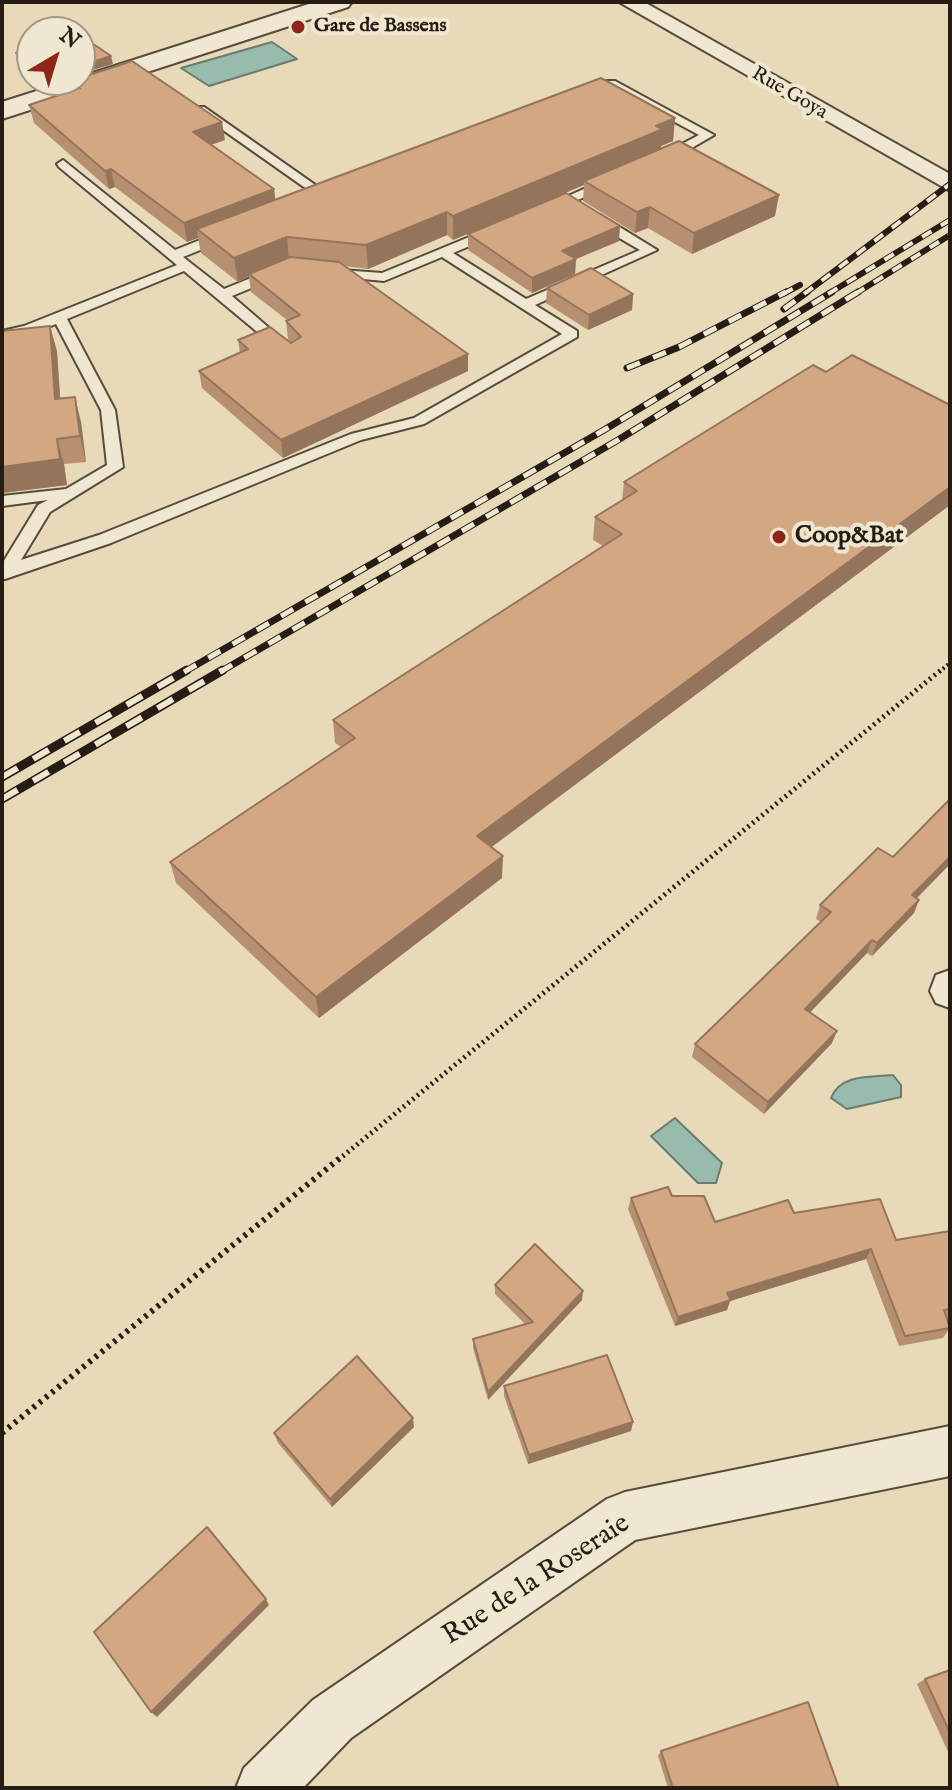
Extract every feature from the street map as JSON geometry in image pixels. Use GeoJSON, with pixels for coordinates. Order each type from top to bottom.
{"type":"FeatureCollection","features":[{"type":"Feature","properties":{"kind":"street"},"geometry":{"type":"LineString","coordinates":[[2,111],[172,53],[340,2]]}},
{"type":"Feature","properties":{"kind":"street","name":"Rue Goya"},"geometry":{"type":"LineString","coordinates":[[629,2],[950,184]]}},
{"type":"Feature","properties":{"kind":"street","name":"Rue de la Roseraie"},"geometry":{"type":"LineString","coordinates":[[264,1788],[332,1719],[625,1517],[950,1451]]}},
{"type":"Feature","properties":{"kind":"lane"},"geometry":{"type":"LineString","coordinates":[[568,100],[611,83],[708,135],[652,164]]}},
{"type":"Feature","properties":{"kind":"lane"},"geometry":{"type":"LineString","coordinates":[[185,98],[325,196]]}},
{"type":"Feature","properties":{"kind":"lane"},"geometry":{"type":"LineString","coordinates":[[63,164],[293,354]]}},
{"type":"Feature","properties":{"kind":"lane"},"geometry":{"type":"LineString","coordinates":[[539,212],[623,176]]}},
{"type":"Feature","properties":{"kind":"lane"},"geometry":{"type":"LineString","coordinates":[[311,201],[340,190]]}},
{"type":"Feature","properties":{"kind":"lane"},"geometry":{"type":"LineString","coordinates":[[525,304],[650,250],[566,200]]}},
{"type":"Feature","properties":{"kind":"lane"},"geometry":{"type":"LineString","coordinates":[[173,256],[242,228]]}},
{"type":"Feature","properties":{"kind":"lane"},"geometry":{"type":"LineString","coordinates":[[321,271],[384,277],[498,229]]}},
{"type":"Feature","properties":{"kind":"lane"},"geometry":{"type":"LineString","coordinates":[[5,573],[105,539],[356,437],[419,421],[572,334],[443,252]]}},
{"type":"Feature","properties":{"kind":"lane"},"geometry":{"type":"LineString","coordinates":[[2,335],[59,317],[186,266]]}},
{"type":"Feature","properties":{"kind":"lane"},"geometry":{"type":"LineString","coordinates":[[223,295],[289,268]]}},
{"type":"Feature","properties":{"kind":"lane"},"geometry":{"type":"LineString","coordinates":[[5,573],[44,509],[115,467],[108,410],[59,317]]}},
{"type":"Feature","properties":{"kind":"lane"},"geometry":{"type":"LineString","coordinates":[[2,501],[75,491]]}},
{"type":"Feature","properties":{"kind":"path"},"geometry":{"type":"LineString","coordinates":[[2,1433],[950,663]]}},
{"type":"Feature","properties":{"kind":"shaded area"},"geometry":{"type":"Polygon","coordinates":[[[272,42],[297,59],[209,86],[181,68],[272,42]]]}},
{"type":"Feature","properties":{"kind":"shaded area"},"geometry":{"type":"Polygon","coordinates":[[[893,1075],[901,1085],[901,1097],[847,1109],[831,1098],[835,1090],[849,1081],[893,1075]]]}},
{"type":"Feature","properties":{"kind":"shaded area"},"geometry":{"type":"Polygon","coordinates":[[[675,1118],[722,1163],[716,1183],[698,1183],[651,1136],[675,1118]]]}},
{"type":"Feature","properties":{"kind":"building"},"geometry":{"type":"Polygon","coordinates":[[[96,46],[111,56],[96,61],[96,46]]]}},
{"type":"Feature","properties":{"kind":"building"},"geometry":{"type":"Polygon","coordinates":[[[132,61],[222,122],[193,132],[274,189],[184,223],[111,169],[105,171],[29,105],[56,96],[96,96],[96,73],[132,61]]]}},
{"type":"Feature","properties":{"kind":"building"},"geometry":{"type":"Polygon","coordinates":[[[601,78],[675,118],[656,126],[663,129],[453,216],[447,212],[366,245],[287,237],[234,258],[197,229],[601,78]]]}},
{"type":"Feature","properties":{"kind":"building"},"geometry":{"type":"Polygon","coordinates":[[[679,141],[779,195],[694,233],[650,207],[637,212],[584,181],[679,141]]]}},
{"type":"Feature","properties":{"kind":"building"},"geometry":{"type":"Polygon","coordinates":[[[566,193],[620,226],[562,251],[576,259],[532,278],[468,234],[566,193]]]}},
{"type":"Feature","properties":{"kind":"building"},"geometry":{"type":"Polygon","coordinates":[[[290,257],[339,262],[468,354],[281,440],[199,371],[248,349],[238,340],[270,327],[291,343],[301,337],[286,321],[300,315],[249,274],[290,257]]]}},
{"type":"Feature","properties":{"kind":"building"},"geometry":{"type":"Polygon","coordinates":[[[591,268],[633,294],[589,315],[547,288],[591,268]]]}},
{"type":"Feature","properties":{"kind":"building"},"geometry":{"type":"Polygon","coordinates":[[[50,326],[55,399],[75,397],[80,436],[57,439],[60,459],[2,467],[2,331],[50,326]]]}},
{"type":"Feature","properties":{"kind":"building"},"geometry":{"type":"Polygon","coordinates":[[[852,355],[950,405],[950,487],[477,836],[503,856],[316,997],[170,862],[355,738],[333,720],[622,534],[595,517],[637,491],[624,482],[813,365],[826,372],[852,355]]]}},
{"type":"Feature","properties":{"kind":"building"},"geometry":{"type":"Polygon","coordinates":[[[950,799],[950,857],[912,895],[919,900],[877,943],[872,940],[805,1009],[837,1031],[768,1102],[695,1044],[831,912],[820,905],[878,848],[893,857],[950,799]]]}},
{"type":"Feature","properties":{"kind":"building"},"geometry":{"type":"Polygon","coordinates":[[[668,1187],[672,1196],[704,1196],[715,1222],[788,1200],[794,1213],[880,1199],[896,1240],[950,1231],[950,1309],[944,1310],[950,1328],[905,1336],[871,1249],[727,1293],[731,1300],[678,1317],[631,1198],[668,1187]]]}},
{"type":"Feature","properties":{"kind":"building"},"geometry":{"type":"Polygon","coordinates":[[[535,1244],[583,1291],[488,1392],[473,1339],[533,1322],[495,1285],[535,1244]]]}},
{"type":"Feature","properties":{"kind":"building"},"geometry":{"type":"Polygon","coordinates":[[[607,1355],[633,1422],[529,1455],[504,1386],[607,1355]]]}},
{"type":"Feature","properties":{"kind":"building"},"geometry":{"type":"Polygon","coordinates":[[[357,1356],[413,1418],[330,1499],[274,1433],[357,1356]]]}},
{"type":"Feature","properties":{"kind":"building"},"geometry":{"type":"Polygon","coordinates":[[[207,1527],[266,1599],[151,1712],[94,1632],[207,1527]]]}},
{"type":"Feature","properties":{"kind":"building"},"geometry":{"type":"Polygon","coordinates":[[[950,1670],[950,1733],[925,1679],[950,1670]]]}},
{"type":"Feature","properties":{"kind":"building"},"geometry":{"type":"Polygon","coordinates":[[[808,1702],[839,1788],[673,1788],[661,1751],[808,1702]]]}},
{"type":"Feature","properties":{"kind":"railway"},"geometry":{"type":"LineString","coordinates":[[804,294],[950,184]]}},
{"type":"Feature","properties":{"kind":"railway"},"geometry":{"type":"LineString","coordinates":[[828,294],[950,220]]}},
{"type":"Feature","properties":{"kind":"railway"},"geometry":{"type":"LineString","coordinates":[[855,294],[950,235]]}},
{"type":"Feature","properties":{"kind":"railway"},"geometry":{"type":"LineString","coordinates":[[783,294],[800,285]]}},
{"type":"Feature","properties":{"kind":"railway"},"geometry":{"type":"LineString","coordinates":[[627,368],[679,347],[786,292]]}},
{"type":"Feature","properties":{"kind":"railway"},"geometry":{"type":"LineString","coordinates":[[784,309],[807,292]]}},
{"type":"Feature","properties":{"kind":"railway"},"geometry":{"type":"LineString","coordinates":[[184,672],[604,430],[832,292]]}},
{"type":"Feature","properties":{"kind":"railway"},"geometry":{"type":"LineString","coordinates":[[220,672],[618,440],[858,292]]}},
{"type":"Feature","properties":{"kind":"railway"},"geometry":{"type":"LineString","coordinates":[[2,777],[187,670]]}},
{"type":"Feature","properties":{"kind":"railway"},"geometry":{"type":"LineString","coordinates":[[2,799],[223,670]]}},
{"type":"Feature","properties":{"kind":"place","name":"Gare de Bassens"},"geometry":{"type":"Point","coordinates":[298,27]}},
{"type":"Feature","properties":{"kind":"place","name":"Coop&Bat"},"geometry":{"type":"Point","coordinates":[779,537]}}]}
